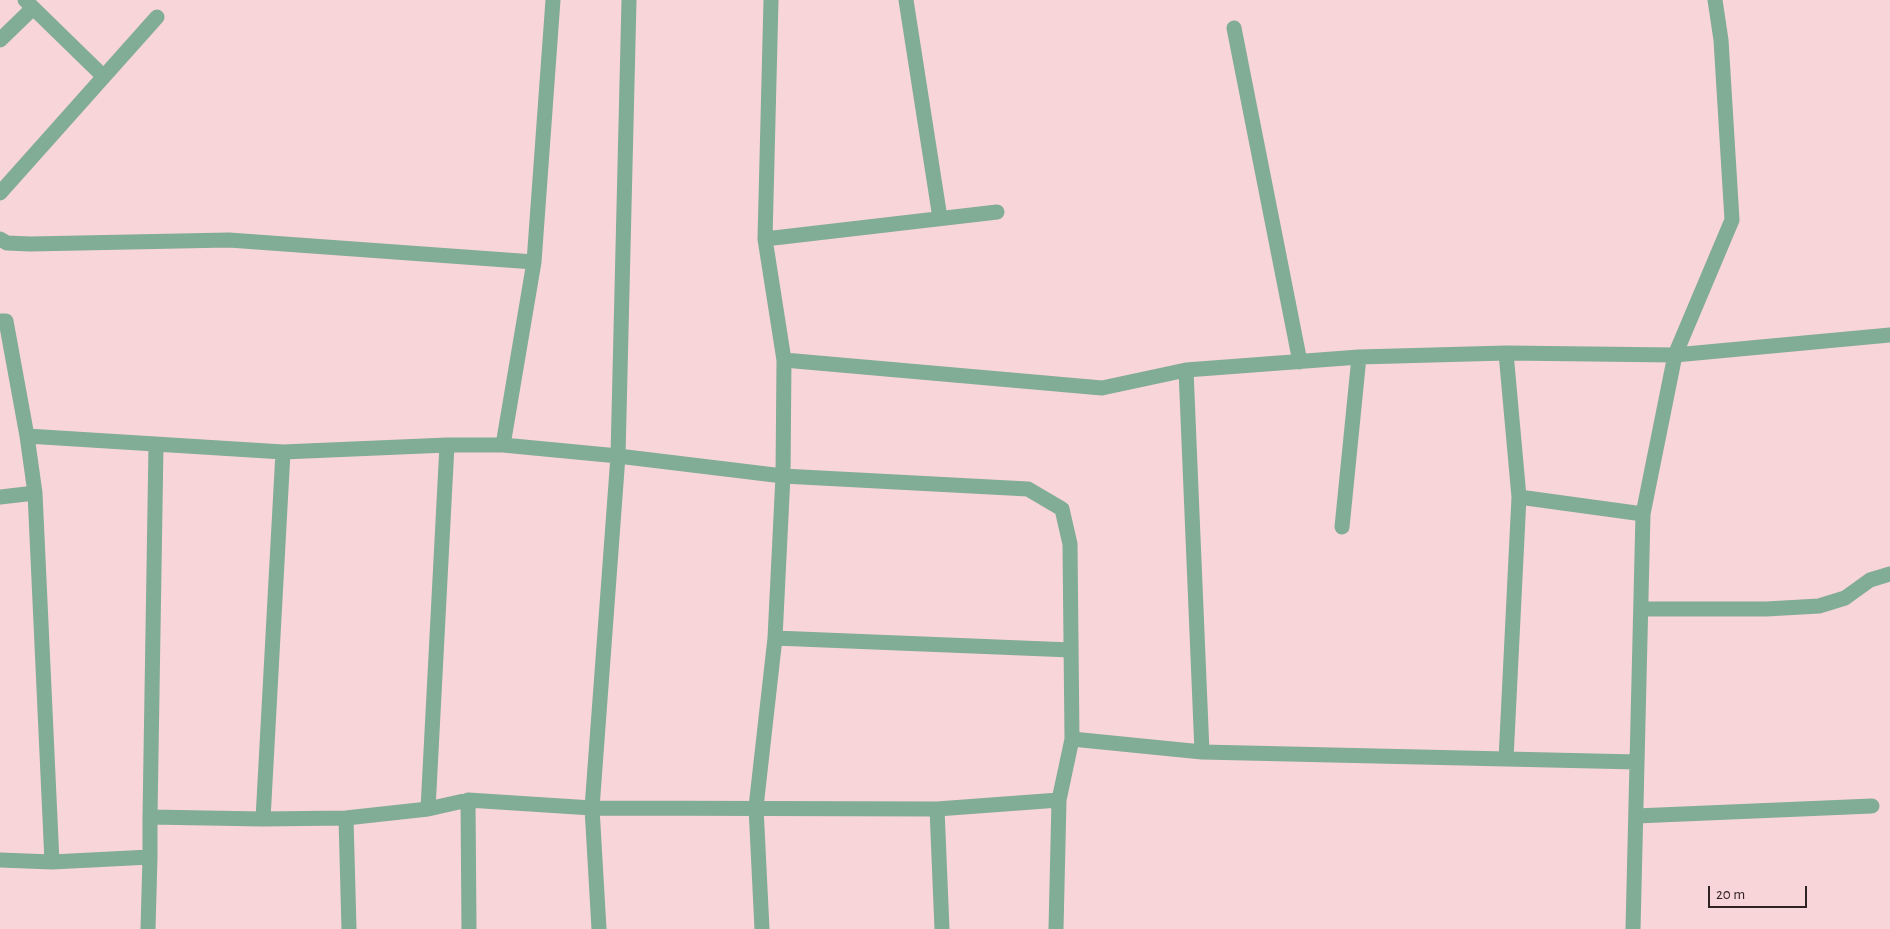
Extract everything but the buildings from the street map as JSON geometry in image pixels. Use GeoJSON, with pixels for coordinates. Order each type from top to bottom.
{"type":"FeatureCollection","features":[{"type":"Feature","properties":{"kind":"street"},"geometry":{"type":"LineString","coordinates":[[502,445],[534,262],[553,0]]}},
{"type":"Feature","properties":{"kind":"street"},"geometry":{"type":"LineString","coordinates":[[599,929],[592,808],[618,456],[629,0]]}},
{"type":"Feature","properties":{"kind":"street"},"geometry":{"type":"LineString","coordinates":[[762,929],[756,807],[774,638],[783,476],[784,360],[765,239],[771,0]]}},
{"type":"Feature","properties":{"kind":"street"},"geometry":{"type":"LineString","coordinates":[[906,0],[940,218]]}},
{"type":"Feature","properties":{"kind":"street"},"geometry":{"type":"LineString","coordinates":[[1633,929],[1643,514],[1675,355],[1732,220],[1721,40],[1715,0]]}},
{"type":"Feature","properties":{"kind":"street"},"geometry":{"type":"LineString","coordinates":[[0,40],[29,4],[103,76]]}},
{"type":"Feature","properties":{"kind":"street"},"geometry":{"type":"LineString","coordinates":[[0,193],[157,17]]}},
{"type":"Feature","properties":{"kind":"street"},"geometry":{"type":"LineString","coordinates":[[1234,28],[1300,362]]}},
{"type":"Feature","properties":{"kind":"street"},"geometry":{"type":"LineString","coordinates":[[765,239],[997,212]]}},
{"type":"Feature","properties":{"kind":"street"},"geometry":{"type":"LineString","coordinates":[[0,239],[7,243],[30,244],[229,240],[534,262]]}},
{"type":"Feature","properties":{"kind":"street"},"geometry":{"type":"LineString","coordinates":[[0,321],[6,320],[27,436],[35,493],[52,862]]}},
{"type":"Feature","properties":{"kind":"street"},"geometry":{"type":"LineString","coordinates":[[784,360],[1102,388],[1186,370],[1359,357],[1506,353],[1675,355],[1890,335]]}},
{"type":"Feature","properties":{"kind":"street"},"geometry":{"type":"LineString","coordinates":[[1506,353],[1519,496],[1506,758]]}},
{"type":"Feature","properties":{"kind":"street"},"geometry":{"type":"LineString","coordinates":[[1342,527],[1359,357]]}},
{"type":"Feature","properties":{"kind":"street"},"geometry":{"type":"LineString","coordinates":[[1186,370],[1202,752]]}},
{"type":"Feature","properties":{"kind":"street"},"geometry":{"type":"LineString","coordinates":[[27,436],[283,452],[448,445],[502,445],[618,456],[783,476],[1028,489],[1062,510],[1070,544],[1072,739],[1059,800],[1056,929]]}},
{"type":"Feature","properties":{"kind":"street"},"geometry":{"type":"LineString","coordinates":[[148,929],[156,445]]}},
{"type":"Feature","properties":{"kind":"street"},"geometry":{"type":"LineString","coordinates":[[428,809],[448,445]]}},
{"type":"Feature","properties":{"kind":"street"},"geometry":{"type":"LineString","coordinates":[[264,819],[283,452]]}},
{"type":"Feature","properties":{"kind":"street"},"geometry":{"type":"LineString","coordinates":[[0,497],[35,493]]}},
{"type":"Feature","properties":{"kind":"street"},"geometry":{"type":"LineString","coordinates":[[1519,496],[1643,514]]}},
{"type":"Feature","properties":{"kind":"street"},"geometry":{"type":"LineString","coordinates":[[1641,609],[1766,609],[1819,606],[1845,598],[1870,580],[1890,574]]}},
{"type":"Feature","properties":{"kind":"street"},"geometry":{"type":"LineString","coordinates":[[774,638],[1071,650]]}},
{"type":"Feature","properties":{"kind":"street"},"geometry":{"type":"LineString","coordinates":[[1072,739],[1202,752],[1637,762]]}},
{"type":"Feature","properties":{"kind":"street"},"geometry":{"type":"LineString","coordinates":[[150,816],[264,819],[346,818],[428,809],[468,800],[592,808],[937,809],[1059,800]]}},
{"type":"Feature","properties":{"kind":"street"},"geometry":{"type":"LineString","coordinates":[[468,800],[469,929]]}},
{"type":"Feature","properties":{"kind":"street"},"geometry":{"type":"LineString","coordinates":[[1636,816],[1872,806]]}},
{"type":"Feature","properties":{"kind":"street"},"geometry":{"type":"LineString","coordinates":[[937,809],[942,929]]}},
{"type":"Feature","properties":{"kind":"street"},"geometry":{"type":"LineString","coordinates":[[346,818],[349,929]]}},
{"type":"Feature","properties":{"kind":"street"},"geometry":{"type":"LineString","coordinates":[[0,860],[52,862],[150,857]]}}]}
